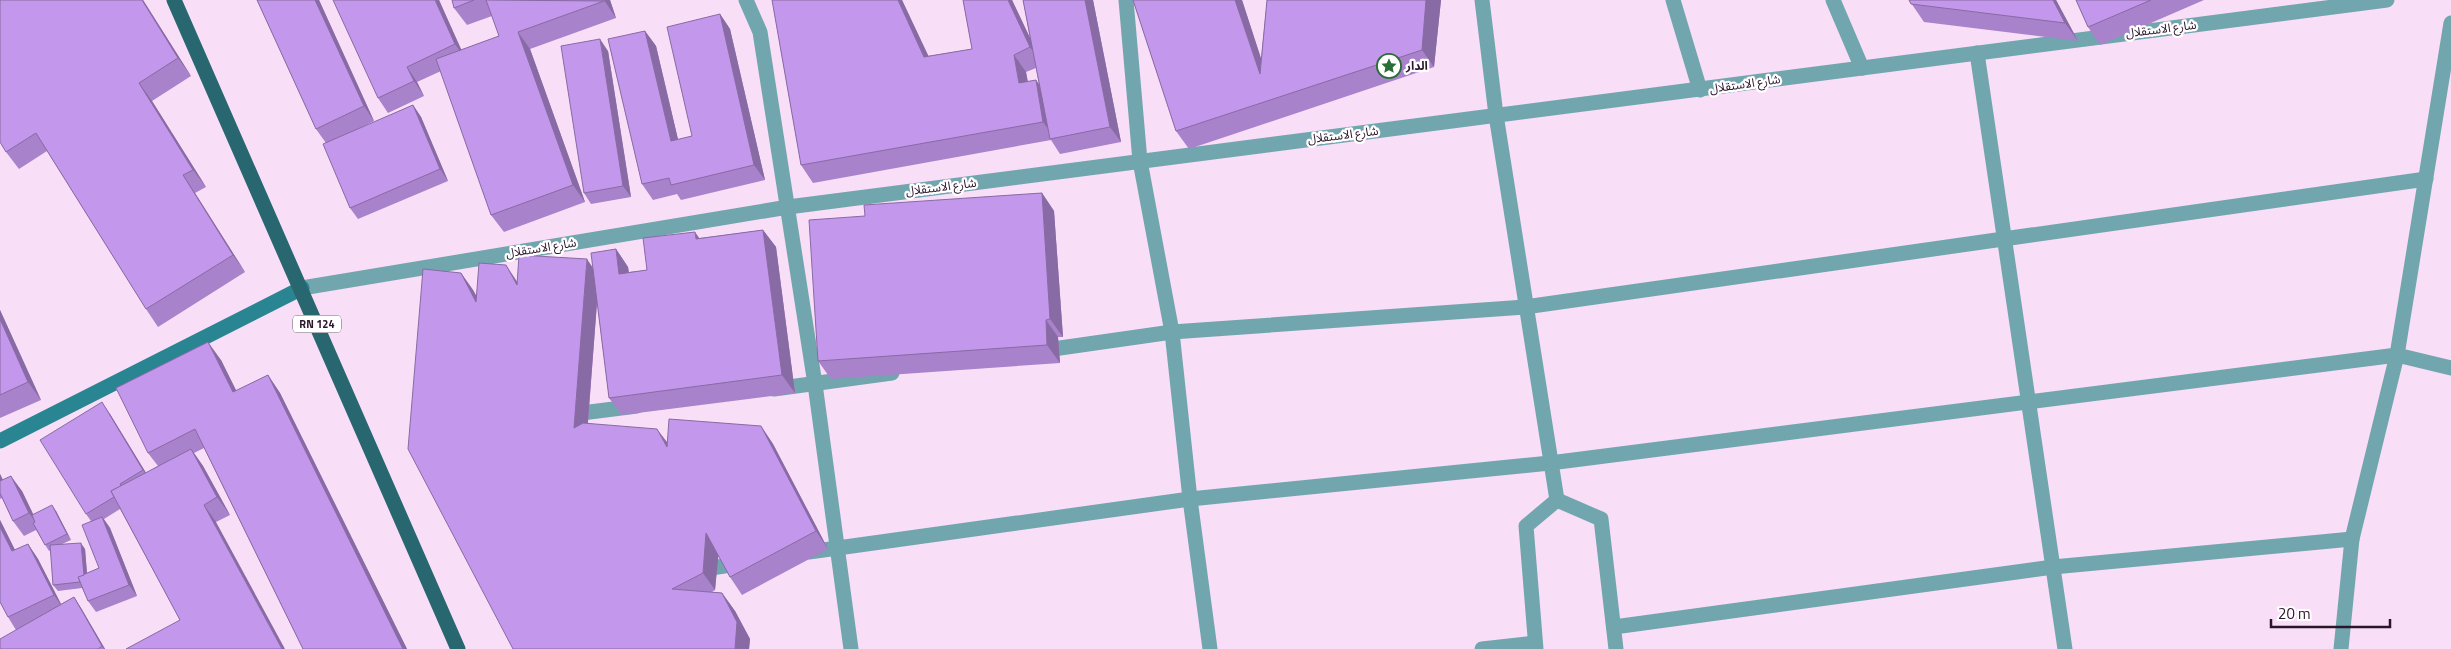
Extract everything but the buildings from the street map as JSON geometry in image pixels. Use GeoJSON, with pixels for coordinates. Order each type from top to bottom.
{"type":"FeatureCollection","features":[{"type":"Feature","properties":{"kind":"main road","name":"RN 124"},"geometry":{"type":"LineString","coordinates":[[174,0],[302,288],[458,649]]}},
{"type":"Feature","properties":{"kind":"street"},"geometry":{"type":"LineString","coordinates":[[746,0],[760,32],[815,384],[851,649]]}},
{"type":"Feature","properties":{"kind":"street"},"geometry":{"type":"LineString","coordinates":[[1126,0],[1140,161],[1172,332],[1190,499],[1210,649]]}},
{"type":"Feature","properties":{"kind":"street"},"geometry":{"type":"LineString","coordinates":[[1482,0],[1496,115],[1525,308],[1557,500]]}},
{"type":"Feature","properties":{"kind":"street"},"geometry":{"type":"LineString","coordinates":[[1673,0],[1700,90]]}},
{"type":"Feature","properties":{"kind":"street"},"geometry":{"type":"LineString","coordinates":[[1833,0],[1862,68]]}},
{"type":"Feature","properties":{"kind":"street","name":"شارع الاستقلال"},"geometry":{"type":"LineString","coordinates":[[302,288],[788,207],[2387,0]]}},
{"type":"Feature","properties":{"kind":"street"},"geometry":{"type":"LineString","coordinates":[[2341,649],[2352,539],[2397,355],[2451,23]]}},
{"type":"Feature","properties":{"kind":"street"},"geometry":{"type":"LineString","coordinates":[[2049,26],[2052,44]]}},
{"type":"Feature","properties":{"kind":"street"},"geometry":{"type":"LineString","coordinates":[[1977,53],[2065,649]]}},
{"type":"Feature","properties":{"kind":"street"},"geometry":{"type":"LineString","coordinates":[[1028,353],[1172,332],[1525,308],[2426,179]]}},
{"type":"Feature","properties":{"kind":"street"},"geometry":{"type":"LineString","coordinates":[[0,441],[302,288]]}},
{"type":"Feature","properties":{"kind":"street"},"geometry":{"type":"LineString","coordinates":[[790,555],[1190,499],[1550,462],[2397,355],[2451,368]]}},
{"type":"Feature","properties":{"kind":"street"},"geometry":{"type":"LineString","coordinates":[[757,391],[912,370]]}},
{"type":"Feature","properties":{"kind":"street"},"geometry":{"type":"LineString","coordinates":[[574,414],[651,405]]}},
{"type":"Feature","properties":{"kind":"street"},"geometry":{"type":"LineString","coordinates":[[1557,500],[1601,519],[1616,649]]}},
{"type":"Feature","properties":{"kind":"street"},"geometry":{"type":"LineString","coordinates":[[1482,649],[1536,646],[1526,526],[1557,500]]}},
{"type":"Feature","properties":{"kind":"street"},"geometry":{"type":"LineString","coordinates":[[1614,627],[2053,567],[2352,539]]}},
{"type":"Feature","properties":{"kind":"street"},"geometry":{"type":"LineString","coordinates":[[686,572],[762,560]]}},
{"type":"Feature","properties":{"kind":"place","name":"الدار"},"geometry":{"type":"Point","coordinates":[1389,66]}}]}
